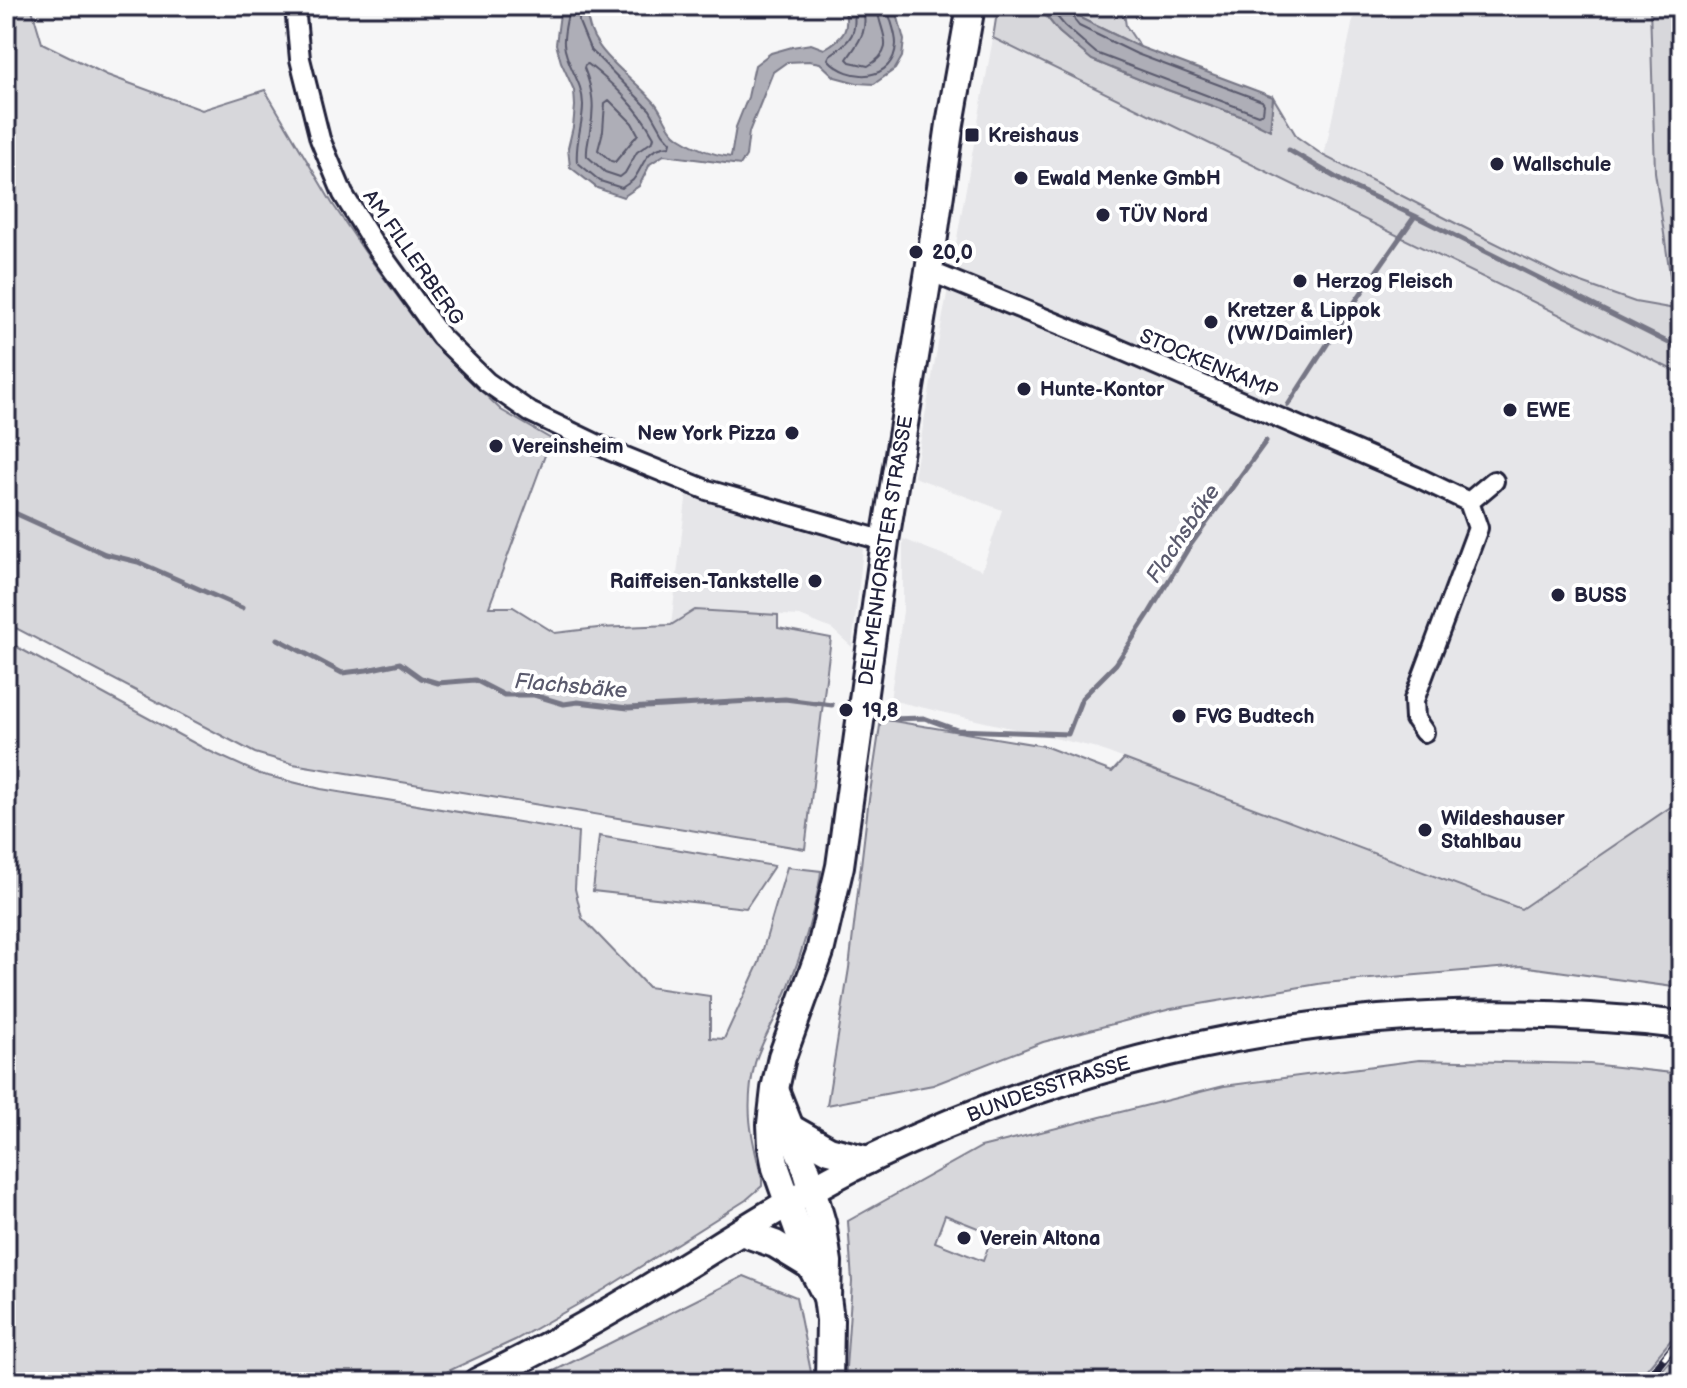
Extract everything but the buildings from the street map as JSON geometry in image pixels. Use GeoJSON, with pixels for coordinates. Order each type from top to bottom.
{"type":"FeatureCollection","features":[{"type":"Feature","properties":{"kind":"main road","name":"DELMENHORSTER STRASSE"},"geometry":{"type":"LineString","coordinates":[[827,1297],[811,1266],[776,1168],[771,1124],[782,1057],[820,952],[840,866],[885,541],[971,6]]}},
{"type":"Feature","properties":{"kind":"main road","name":"BUNDESSTRASSE"},"geometry":{"type":"LineString","coordinates":[[477,1382],[576,1331],[813,1189],[868,1160],[959,1119],[1074,1077],[1134,1060],[1254,1034],[1376,1018],[1559,1014],[1681,1025]]}},
{"type":"Feature","properties":{"kind":"main road"},"geometry":{"type":"LineString","coordinates":[[775,1089],[792,1129],[822,1223],[828,1262],[829,1382]]}},
{"type":"Feature","properties":{"kind":"main road"},"geometry":{"type":"LineString","coordinates":[[792,1129],[829,1150],[868,1160]]}},
{"type":"Feature","properties":{"kind":"main road"},"geometry":{"type":"LineString","coordinates":[[741,1232],[775,1244],[811,1266]]}},
{"type":"Feature","properties":{"kind":"street","name":"AM FILLERBERG"},"geometry":{"type":"LineString","coordinates":[[295,6],[300,59],[320,139],[343,194],[374,244],[441,337],[487,382],[530,412],[611,451],[707,490],[885,541]]}},
{"type":"Feature","properties":{"kind":"street","name":"STOCKENKAMP"},"geometry":{"type":"LineString","coordinates":[[929,271],[1403,470],[1469,502]]}},
{"type":"Feature","properties":{"kind":"street"},"geometry":{"type":"LineString","coordinates":[[1424,732],[1415,719],[1414,700],[1478,528],[1469,502],[1494,481]]}},
{"type":"Feature","properties":{"kind":"shaded area"},"geometry":{"type":"Polygon","coordinates":[[[6,6],[31,6],[42,43],[107,75],[202,110],[265,90],[332,203],[431,342],[501,410],[551,439],[489,607],[513,607],[555,633],[671,625],[695,610],[778,615],[778,628],[831,638],[805,849],[293,764],[255,753],[6,623],[6,6]]]}},
{"type":"Feature","properties":{"kind":"shaded area"},"geometry":{"type":"Polygon","coordinates":[[[998,6],[1038,6],[1059,32],[1092,60],[1270,129],[1273,97],[1297,137],[1324,156],[1562,276],[1635,302],[1675,309],[1655,172],[1650,6],[1681,6],[1681,378],[1679,373],[993,38],[998,6]]]}},
{"type":"Feature","properties":{"kind":"shaded area"},"geometry":{"type":"Polygon","coordinates":[[[1077,6],[1123,6],[1126,26],[1140,47],[1082,19],[1077,6]]]}},
{"type":"Feature","properties":{"kind":"shaded area","name":"Wallschule"},"geometry":{"type":"Polygon","coordinates":[[[1356,6],[1650,6],[1655,172],[1675,309],[1635,302],[1562,276],[1324,156],[1356,6]]]}},
{"type":"Feature","properties":{"kind":"shaded area"},"geometry":{"type":"Polygon","coordinates":[[[993,38],[1680,373],[1681,800],[1521,909],[1093,747],[890,700],[903,611],[903,539],[982,570],[1002,510],[914,477],[993,38]]]}},
{"type":"Feature","properties":{"kind":"shaded area"},"geometry":{"type":"Polygon","coordinates":[[[687,491],[864,541],[852,647],[832,629],[800,616],[695,610],[671,625],[687,491]]]}},
{"type":"Feature","properties":{"kind":"shaded area"},"geometry":{"type":"Polygon","coordinates":[[[6,641],[207,750],[260,774],[321,789],[578,832],[575,889],[582,918],[648,987],[710,996],[710,1038],[724,1039],[759,963],[787,867],[821,871],[807,934],[755,1063],[752,1079],[750,1122],[762,1186],[746,1200],[605,1289],[515,1340],[425,1382],[6,1382],[6,641]]]}},
{"type":"Feature","properties":{"kind":"shaded area"},"geometry":{"type":"Polygon","coordinates":[[[881,719],[1044,746],[1112,772],[1124,759],[1521,909],[1681,800],[1681,988],[1521,966],[1324,983],[1171,1009],[1043,1042],[933,1085],[827,1105],[849,968],[881,719]]]}},
{"type":"Feature","properties":{"kind":"shaded area"},"geometry":{"type":"Polygon","coordinates":[[[599,836],[774,866],[746,908],[593,891],[599,836]]]}},
{"type":"Feature","properties":{"kind":"shaded area"},"geometry":{"type":"Polygon","coordinates":[[[1419,1060],[1590,1064],[1681,1074],[1681,1328],[1636,1382],[845,1382],[852,1282],[848,1221],[981,1147],[1224,1086],[1419,1060]],[[945,1215],[935,1242],[983,1261],[993,1234],[945,1215]]]}},
{"type":"Feature","properties":{"kind":"shaded area"},"geometry":{"type":"Polygon","coordinates":[[[744,1276],[796,1297],[813,1382],[532,1382],[744,1276]]]}},
{"type":"Feature","properties":{"kind":"shaded area"},"geometry":{"type":"Polygon","coordinates":[[[1681,1328],[1681,1348],[1652,1382],[1636,1382],[1681,1328]]]}},
{"type":"Feature","properties":{"kind":"shaded area"},"geometry":{"type":"Polygon","coordinates":[[[1681,1348],[1681,1382],[1652,1382],[1656,1377],[1681,1348]]]}},
{"type":"Feature","properties":{"kind":"water"},"geometry":{"type":"Polygon","coordinates":[[[561,6],[587,6],[588,22],[601,48],[655,103],[676,135],[698,148],[731,157],[736,127],[748,97],[755,65],[771,53],[792,47],[811,44],[824,49],[831,45],[846,27],[844,6],[895,6],[904,40],[902,57],[895,69],[874,84],[835,77],[820,63],[787,62],[773,72],[749,132],[746,156],[740,165],[664,155],[650,164],[639,186],[623,197],[597,188],[570,167],[568,148],[575,106],[574,90],[556,44],[561,6]]]}},
{"type":"Feature","properties":{"kind":"water"},"geometry":{"type":"Polygon","coordinates":[[[1038,6],[1077,6],[1082,19],[1140,47],[1273,97],[1270,130],[1092,60],[1059,32],[1038,6]]]}},
{"type":"Feature","properties":{"kind":"waterway"},"geometry":{"type":"LineString","coordinates":[[1289,150],[1350,186],[1415,216]]}},
{"type":"Feature","properties":{"kind":"waterway","name":"Flachsbäke"},"geometry":{"type":"LineString","coordinates":[[1288,405],[1415,216],[1681,349]]}},
{"type":"Feature","properties":{"kind":"waterway","name":"Flachsbäke"},"geometry":{"type":"LineString","coordinates":[[890,719],[924,718],[957,730],[1068,734],[1082,698],[1116,664],[1189,547],[1266,441]]}},
{"type":"Feature","properties":{"kind":"waterway","name":"Flachsbäke"},"geometry":{"type":"LineString","coordinates":[[6,509],[105,554],[138,562],[242,608]]}},
{"type":"Feature","properties":{"kind":"waterway","name":"Flachsbäke"},"geometry":{"type":"LineString","coordinates":[[278,639],[342,673],[400,663],[421,678],[438,683],[475,680],[504,695],[534,695],[564,704],[578,702],[628,708],[785,699],[832,705]]}},
{"type":"Feature","properties":{"kind":"railway"},"geometry":{"type":"LineString","coordinates":[[1645,1382],[1681,1337]]}},
{"type":"Feature","properties":{"kind":"place","name":"Kreishaus"},"geometry":{"type":"Point","coordinates":[972,135]}},
{"type":"Feature","properties":{"kind":"place","name":"Wallschule"},"geometry":{"type":"Point","coordinates":[1497,164]}},
{"type":"Feature","properties":{"kind":"place","name":"Ewald Menke GmbH"},"geometry":{"type":"Point","coordinates":[1021,178]}},
{"type":"Feature","properties":{"kind":"place","name":"TÜV Nord"},"geometry":{"type":"Point","coordinates":[1103,215]}},
{"type":"Feature","properties":{"kind":"place","name":"20,0"},"geometry":{"type":"Point","coordinates":[916,252]}},
{"type":"Feature","properties":{"kind":"place","name":"Herzog Fleisch"},"geometry":{"type":"Point","coordinates":[1300,281]}},
{"type":"Feature","properties":{"kind":"place","name":"Kretzer & Lippok (VW/Daimler)"},"geometry":{"type":"Point","coordinates":[1211,322]}},
{"type":"Feature","properties":{"kind":"place","name":"Hunte-Kontor"},"geometry":{"type":"Point","coordinates":[1024,389]}},
{"type":"Feature","properties":{"kind":"place","name":"EWE"},"geometry":{"type":"Point","coordinates":[1510,410]}},
{"type":"Feature","properties":{"kind":"place","name":"New York Pizza"},"geometry":{"type":"Point","coordinates":[792,433]}},
{"type":"Feature","properties":{"kind":"place","name":"Vereinsheim"},"geometry":{"type":"Point","coordinates":[496,446]}},
{"type":"Feature","properties":{"kind":"place","name":"Raiffeisen-Tankstelle"},"geometry":{"type":"Point","coordinates":[815,581]}},
{"type":"Feature","properties":{"kind":"place","name":"BUSS"},"geometry":{"type":"Point","coordinates":[1558,595]}},
{"type":"Feature","properties":{"kind":"place","name":"19,8"},"geometry":{"type":"Point","coordinates":[846,710]}},
{"type":"Feature","properties":{"kind":"place","name":"FVG Budtech"},"geometry":{"type":"Point","coordinates":[1179,716]}},
{"type":"Feature","properties":{"kind":"place","name":"Wildeshauser Stahlbau"},"geometry":{"type":"Point","coordinates":[1425,830]}},
{"type":"Feature","properties":{"kind":"place","name":"Verein Altona"},"geometry":{"type":"Point","coordinates":[964,1238]}}]}
